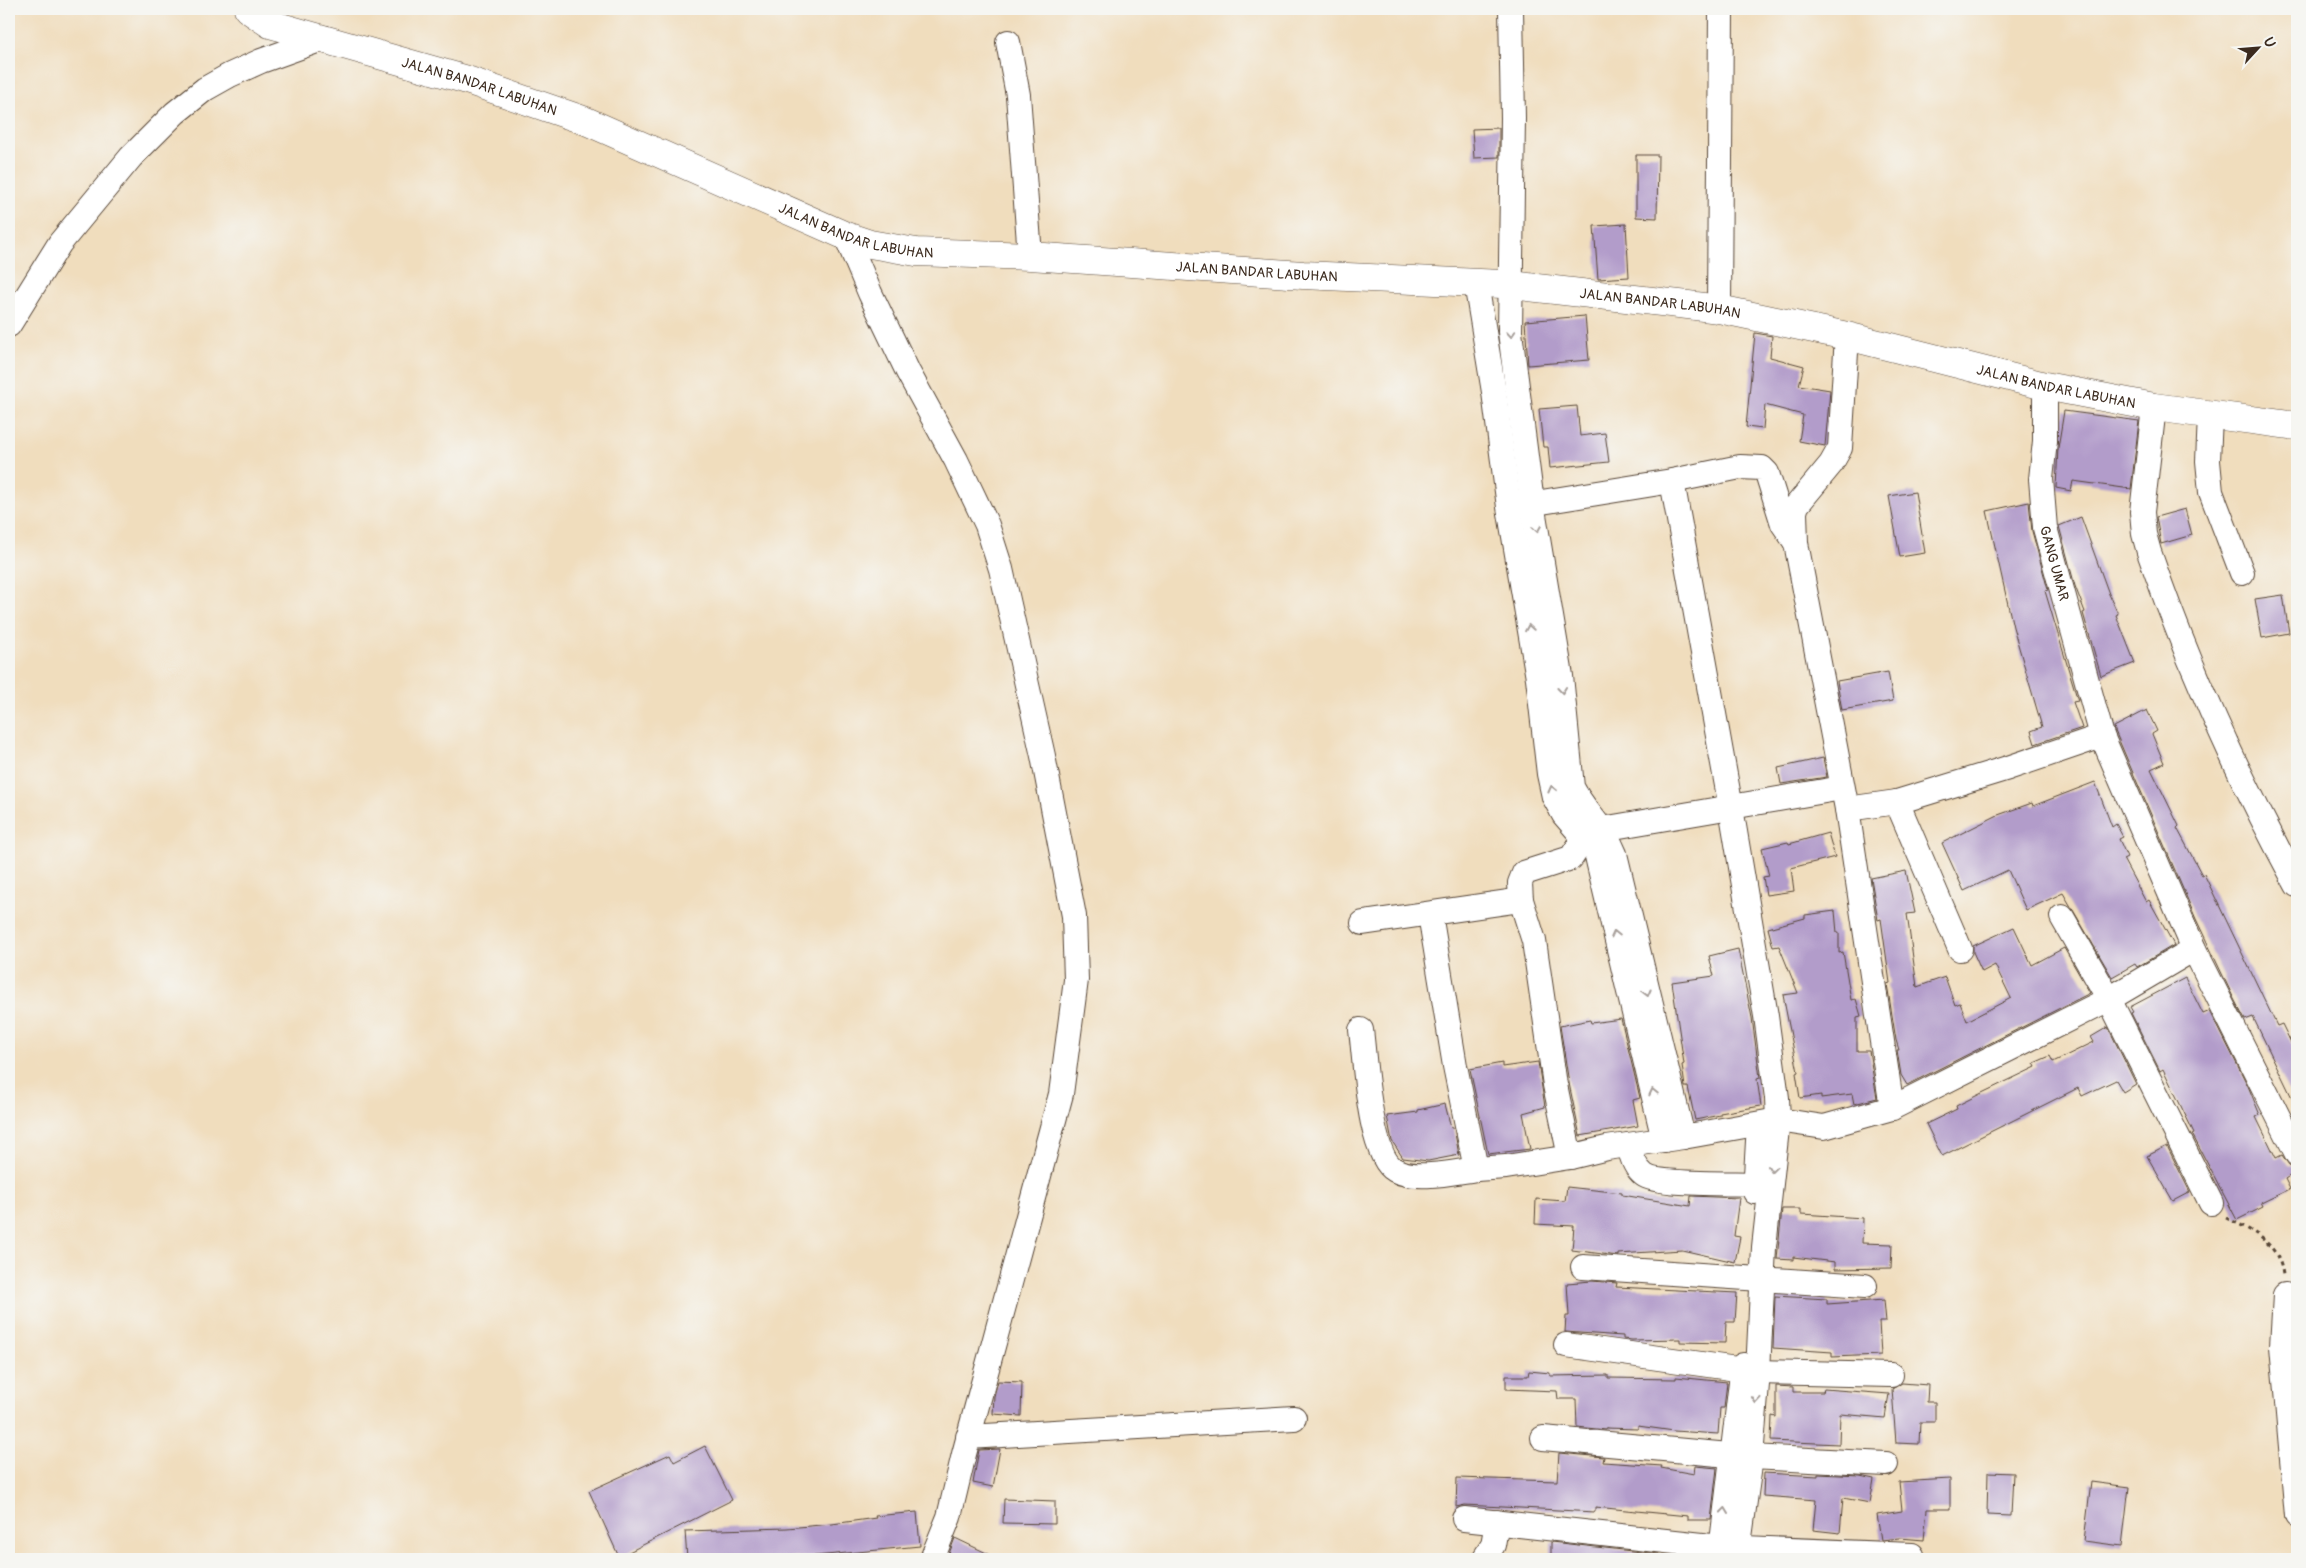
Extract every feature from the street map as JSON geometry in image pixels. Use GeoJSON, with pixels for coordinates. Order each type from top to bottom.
{"type":"FeatureCollection","features":[{"type":"Feature","properties":{"kind":"main road","name":"JALAN BANDAR LABUHAN"},"geometry":{"type":"LineString","coordinates":[[248,9],[270,24],[464,78],[586,121],[846,236],[870,244],[916,252],[1030,256],[1303,275],[1510,285],[1719,309],[1847,336],[2045,386],[2210,416],[2297,426]]}},
{"type":"Feature","properties":{"kind":"street"},"geometry":{"type":"LineString","coordinates":[[1511,9],[1513,118],[1510,332],[1518,390],[1521,505],[1538,678],[1549,774],[1554,797],[1564,815],[1594,833]]}},
{"type":"Feature","properties":{"kind":"street"},"geometry":{"type":"LineString","coordinates":[[1719,309],[1721,9]]}},
{"type":"Feature","properties":{"kind":"street"},"geometry":{"type":"LineString","coordinates":[[9,325],[60,243],[130,157],[175,112],[205,89],[230,75],[261,61],[325,38]]}},
{"type":"Feature","properties":{"kind":"street"},"geometry":{"type":"LineString","coordinates":[[1008,42],[1018,95],[1030,256]]}},
{"type":"Feature","properties":{"kind":"street"},"geometry":{"type":"LineString","coordinates":[[846,236],[908,372],[956,460],[987,526],[1001,570],[1043,756],[1074,916],[1076,980],[1061,1094],[968,1437],[949,1517],[932,1559]]}},
{"type":"Feature","properties":{"kind":"street"},"geometry":{"type":"LineString","coordinates":[[1476,283],[1494,392],[1521,505]]}},
{"type":"Feature","properties":{"kind":"street"},"geometry":{"type":"LineString","coordinates":[[1847,336],[1840,448],[1827,470],[1797,505],[1795,512],[1796,544],[1845,798],[1892,1108]]}},
{"type":"Feature","properties":{"kind":"street","name":"GANG UMAR"},"geometry":{"type":"LineString","coordinates":[[2045,386],[2045,441],[2041,479],[2045,528],[2102,736],[2194,950],[2297,1154]]}},
{"type":"Feature","properties":{"kind":"street"},"geometry":{"type":"LineString","coordinates":[[1494,392],[1518,390]]}},
{"type":"Feature","properties":{"kind":"street"},"geometry":{"type":"LineString","coordinates":[[2154,407],[2142,512],[2144,534],[2149,552],[2202,692],[2260,816],[2297,885]]}},
{"type":"Feature","properties":{"kind":"street"},"geometry":{"type":"LineString","coordinates":[[2210,416],[2208,460],[2211,492],[2242,573]]}},
{"type":"Feature","properties":{"kind":"street"},"geometry":{"type":"LineString","coordinates":[[1521,505],[1672,481],[1740,466],[1762,468],[1767,473],[1783,524],[1796,544]]}},
{"type":"Feature","properties":{"kind":"street"},"geometry":{"type":"LineString","coordinates":[[1672,481],[1731,808],[1772,1052],[1750,1371],[1742,1456],[1729,1553]]}},
{"type":"Feature","properties":{"kind":"street"},"geometry":{"type":"LineString","coordinates":[[1570,1157],[1555,1085],[1534,941],[1522,900],[1520,883],[1524,873],[1570,858],[1594,833],[1731,808],[1845,798],[1897,802],[2008,768],[2102,736]]}},
{"type":"Feature","properties":{"kind":"street"},"geometry":{"type":"LineString","coordinates":[[1897,802],[1960,949]]}},
{"type":"Feature","properties":{"kind":"street"},"geometry":{"type":"LineString","coordinates":[[1594,833],[1596,852],[1606,857],[1673,1139]]}},
{"type":"Feature","properties":{"kind":"street"},"geometry":{"type":"LineString","coordinates":[[1363,923],[1522,900]]}},
{"type":"Feature","properties":{"kind":"street"},"geometry":{"type":"LineString","coordinates":[[1430,914],[1455,1066],[1476,1169]]}},
{"type":"Feature","properties":{"kind":"street"},"geometry":{"type":"LineString","coordinates":[[2062,917],[2109,999],[2211,1203]]}},
{"type":"Feature","properties":{"kind":"street"},"geometry":{"type":"LineString","coordinates":[[1361,1030],[1373,1126],[1378,1144],[1391,1167],[1404,1173],[1426,1175],[1506,1167],[1570,1157],[1607,1148],[1673,1139],[1768,1122],[1824,1127],[1892,1108],[2109,999],[2194,950]]}},
{"type":"Feature","properties":{"kind":"street"},"geometry":{"type":"LineString","coordinates":[[1755,1278],[1755,1184],[1768,1122]]}},
{"type":"Feature","properties":{"kind":"street"},"geometry":{"type":"LineString","coordinates":[[1629,1145],[1632,1157],[1645,1176],[1661,1180],[1755,1184]]}},
{"type":"Feature","properties":{"kind":"street"},"geometry":{"type":"LineString","coordinates":[[1583,1267],[1865,1286]]}},
{"type":"Feature","properties":{"kind":"street"},"geometry":{"type":"LineString","coordinates":[[2285,1295],[2282,1346],[2297,1516]]}},
{"type":"Feature","properties":{"kind":"street"},"geometry":{"type":"LineString","coordinates":[[1566,1345],[1750,1371],[1891,1375]]}},
{"type":"Feature","properties":{"kind":"street"},"geometry":{"type":"LineString","coordinates":[[968,1437],[1294,1418]]}},
{"type":"Feature","properties":{"kind":"street"},"geometry":{"type":"LineString","coordinates":[[1543,1438],[1742,1456],[1886,1464]]}},
{"type":"Feature","properties":{"kind":"street"},"geometry":{"type":"LineString","coordinates":[[1464,1519],[1729,1553],[1912,1555]]}},
{"type":"Feature","properties":{"kind":"street"},"geometry":{"type":"LineString","coordinates":[[1484,1559],[1493,1545],[1497,1522]]}},
{"type":"Feature","properties":{"kind":"path"},"geometry":{"type":"LineString","coordinates":[[2211,1203],[2222,1216],[2254,1232],[2276,1251],[2281,1260],[2285,1295]]}},
{"type":"Feature","properties":{"kind":"building"},"geometry":{"type":"Polygon","coordinates":[[[1499,128],[1499,157],[1474,158],[1472,129],[1499,128]]]}},
{"type":"Feature","properties":{"kind":"building"},"geometry":{"type":"Polygon","coordinates":[[[1636,155],[1658,155],[1657,218],[1636,217],[1636,155]]]}},
{"type":"Feature","properties":{"kind":"building"},"geometry":{"type":"Polygon","coordinates":[[[1626,224],[1629,277],[1598,279],[1594,226],[1626,224]]]}},
{"type":"Feature","properties":{"kind":"building"},"geometry":{"type":"Polygon","coordinates":[[[1585,316],[1589,360],[1528,365],[1525,321],[1585,316]]]}},
{"type":"Feature","properties":{"kind":"building"},"geometry":{"type":"Polygon","coordinates":[[[1755,333],[1772,336],[1770,357],[1804,366],[1799,385],[1830,390],[1825,446],[1799,441],[1803,415],[1765,405],[1763,429],[1746,427],[1755,333]]]}},
{"type":"Feature","properties":{"kind":"building"},"geometry":{"type":"Polygon","coordinates":[[[1577,406],[1580,436],[1605,433],[1609,462],[1550,468],[1548,447],[1543,447],[1539,409],[1577,406]]]}},
{"type":"Feature","properties":{"kind":"building"},"geometry":{"type":"Polygon","coordinates":[[[2064,411],[2139,421],[2131,489],[2073,481],[2071,491],[2056,488],[2058,448],[2064,411]]]}},
{"type":"Feature","properties":{"kind":"building"},"geometry":{"type":"Polygon","coordinates":[[[1915,492],[1925,553],[1900,557],[1889,496],[1915,492]]]}},
{"type":"Feature","properties":{"kind":"building"},"geometry":{"type":"Polygon","coordinates":[[[2029,502],[2032,531],[2048,590],[2045,591],[2078,701],[2073,702],[2082,728],[2035,744],[2031,731],[2042,727],[2013,627],[1987,511],[2029,502]]]}},
{"type":"Feature","properties":{"kind":"building"},"geometry":{"type":"Polygon","coordinates":[[[2185,509],[2192,535],[2161,544],[2156,517],[2185,509]]]}},
{"type":"Feature","properties":{"kind":"building"},"geometry":{"type":"Polygon","coordinates":[[[2081,517],[2135,663],[2101,676],[2083,613],[2085,612],[2075,586],[2059,526],[2081,517]]]}},
{"type":"Feature","properties":{"kind":"building"},"geometry":{"type":"Polygon","coordinates":[[[2283,595],[2289,633],[2262,638],[2255,599],[2283,595]]]}},
{"type":"Feature","properties":{"kind":"building"},"geometry":{"type":"Polygon","coordinates":[[[1888,672],[1893,701],[1842,710],[1837,681],[1888,672]]]}},
{"type":"Feature","properties":{"kind":"building"},"geometry":{"type":"Polygon","coordinates":[[[2147,710],[2157,731],[2152,734],[2164,763],[2151,769],[2179,826],[2177,828],[2202,875],[2204,874],[2277,1026],[2282,1024],[2297,1055],[2297,1108],[2253,1017],[2245,1020],[2234,999],[2196,919],[2115,731],[2114,727],[2147,710]]]}},
{"type":"Feature","properties":{"kind":"building"},"geometry":{"type":"Polygon","coordinates":[[[1823,758],[1827,777],[1781,784],[1778,768],[1823,758]]]}},
{"type":"Feature","properties":{"kind":"building"},"geometry":{"type":"Polygon","coordinates":[[[2095,782],[2112,827],[2116,824],[2123,837],[2119,839],[2127,857],[2123,859],[2146,902],[2149,900],[2174,945],[2137,967],[2135,964],[2112,977],[2063,893],[2026,910],[2008,870],[1964,891],[1942,843],[1998,815],[2032,803],[2033,806],[2095,782]]]}},
{"type":"Feature","properties":{"kind":"building"},"geometry":{"type":"Polygon","coordinates":[[[1828,833],[1835,857],[1791,868],[1794,891],[1766,895],[1763,877],[1769,876],[1762,848],[1788,842],[1789,844],[1828,833]]]}},
{"type":"Feature","properties":{"kind":"building"},"geometry":{"type":"Polygon","coordinates":[[[1906,871],[1915,913],[1907,914],[1917,987],[1945,977],[1955,1005],[1960,1003],[1967,1021],[2011,998],[1995,965],[1982,972],[1973,952],[1973,946],[2014,927],[2032,965],[2064,948],[2090,993],[1907,1085],[1901,1075],[1897,1050],[1899,1050],[1887,984],[1890,983],[1881,919],[1878,920],[1871,878],[1906,871]]]}},
{"type":"Feature","properties":{"kind":"building"},"geometry":{"type":"Polygon","coordinates":[[[1835,911],[1837,933],[1839,933],[1839,953],[1843,952],[1851,1000],[1856,999],[1861,1016],[1857,1017],[1857,1051],[1869,1051],[1877,1098],[1854,1104],[1852,1094],[1821,1098],[1821,1095],[1800,1098],[1796,1073],[1798,1072],[1783,995],[1798,993],[1779,946],[1773,947],[1768,928],[1805,918],[1805,915],[1835,911]]]}},
{"type":"Feature","properties":{"kind":"building"},"geometry":{"type":"Polygon","coordinates":[[[1738,949],[1752,1018],[1760,1078],[1757,1079],[1761,1106],[1720,1113],[1720,1115],[1695,1120],[1688,1087],[1685,1087],[1682,1065],[1684,1064],[1672,982],[1714,976],[1709,956],[1738,949]]]}},
{"type":"Feature","properties":{"kind":"building"},"geometry":{"type":"Polygon","coordinates":[[[2185,978],[2203,1014],[2210,1011],[2248,1086],[2260,1115],[2256,1117],[2276,1158],[2282,1155],[2289,1165],[2296,1168],[2297,1171],[2285,1179],[2290,1189],[2261,1203],[2263,1207],[2237,1220],[2192,1134],[2194,1133],[2163,1069],[2160,1071],[2131,1013],[2133,1012],[2130,1007],[2185,978]]]}},
{"type":"Feature","properties":{"kind":"building"},"geometry":{"type":"Polygon","coordinates":[[[1621,1019],[1640,1098],[1633,1100],[1638,1126],[1580,1136],[1560,1026],[1590,1020],[1591,1023],[1621,1019]]]}},
{"type":"Feature","properties":{"kind":"building"},"geometry":{"type":"Polygon","coordinates":[[[2108,1027],[2136,1084],[2123,1092],[2116,1080],[2082,1096],[2078,1088],[1942,1156],[1926,1124],[1957,1109],[1956,1106],[2036,1067],[2034,1063],[2050,1056],[2053,1062],[2094,1042],[2091,1037],[2108,1027]]]}},
{"type":"Feature","properties":{"kind":"building"},"geometry":{"type":"Polygon","coordinates":[[[1538,1062],[1545,1107],[1523,1113],[1530,1149],[1488,1154],[1470,1069],[1502,1063],[1502,1067],[1538,1062]]]}},
{"type":"Feature","properties":{"kind":"building"},"geometry":{"type":"Polygon","coordinates":[[[1445,1104],[1451,1128],[1454,1128],[1459,1155],[1428,1161],[1403,1158],[1392,1141],[1387,1116],[1418,1112],[1418,1110],[1445,1104]]]}},
{"type":"Feature","properties":{"kind":"building"},"geometry":{"type":"Polygon","coordinates":[[[2167,1146],[2190,1192],[2173,1201],[2147,1156],[2167,1146]]]}},
{"type":"Feature","properties":{"kind":"building"},"geometry":{"type":"Polygon","coordinates":[[[1567,1187],[1622,1193],[1622,1195],[1690,1206],[1691,1196],[1739,1198],[1734,1236],[1740,1237],[1735,1262],[1682,1250],[1618,1254],[1618,1256],[1572,1250],[1574,1226],[1535,1224],[1536,1199],[1565,1201],[1567,1187]]]}},
{"type":"Feature","properties":{"kind":"building"},"geometry":{"type":"Polygon","coordinates":[[[1782,1209],[1801,1209],[1801,1214],[1863,1218],[1862,1243],[1892,1244],[1891,1268],[1835,1269],[1835,1262],[1793,1257],[1793,1260],[1777,1259],[1782,1209]]]}},
{"type":"Feature","properties":{"kind":"building"},"geometry":{"type":"Polygon","coordinates":[[[1592,1281],[1617,1283],[1616,1287],[1737,1293],[1735,1322],[1726,1322],[1725,1343],[1680,1342],[1680,1339],[1632,1340],[1623,1339],[1623,1336],[1565,1332],[1566,1316],[1569,1316],[1567,1283],[1592,1281]]]}},
{"type":"Feature","properties":{"kind":"building"},"geometry":{"type":"Polygon","coordinates":[[[1775,1296],[1827,1299],[1827,1304],[1884,1300],[1886,1322],[1879,1322],[1881,1355],[1832,1357],[1832,1352],[1773,1348],[1775,1296]]]}},
{"type":"Feature","properties":{"kind":"building"},"geometry":{"type":"Polygon","coordinates":[[[1529,1371],[1550,1373],[1550,1376],[1608,1375],[1608,1378],[1676,1379],[1676,1377],[1727,1382],[1724,1408],[1720,1408],[1718,1434],[1638,1426],[1638,1429],[1606,1428],[1606,1430],[1577,1427],[1576,1399],[1558,1399],[1557,1391],[1506,1389],[1506,1376],[1528,1376],[1529,1371]]]}},
{"type":"Feature","properties":{"kind":"building"},"geometry":{"type":"Polygon","coordinates":[[[998,1381],[1022,1382],[1021,1416],[993,1414],[994,1396],[998,1381]]]}},
{"type":"Feature","properties":{"kind":"building"},"geometry":{"type":"Polygon","coordinates":[[[1902,1383],[1928,1385],[1927,1402],[1935,1402],[1935,1422],[1920,1422],[1919,1444],[1896,1443],[1892,1389],[1902,1383]]]}},
{"type":"Feature","properties":{"kind":"building"},"geometry":{"type":"Polygon","coordinates":[[[1776,1386],[1793,1387],[1793,1392],[1823,1392],[1824,1389],[1889,1394],[1885,1418],[1840,1414],[1839,1444],[1771,1441],[1772,1416],[1776,1417],[1776,1386]]]}},
{"type":"Feature","properties":{"kind":"building"},"geometry":{"type":"Polygon","coordinates":[[[705,1446],[732,1500],[619,1557],[589,1491],[670,1454],[674,1462],[705,1446]]]}},
{"type":"Feature","properties":{"kind":"building"},"geometry":{"type":"Polygon","coordinates":[[[1000,1449],[993,1487],[973,1483],[979,1450],[1000,1449]]]}},
{"type":"Feature","properties":{"kind":"building"},"geometry":{"type":"Polygon","coordinates":[[[1559,1453],[1604,1457],[1603,1462],[1662,1466],[1661,1468],[1694,1474],[1695,1466],[1717,1468],[1711,1520],[1688,1520],[1688,1516],[1595,1507],[1595,1512],[1465,1505],[1456,1507],[1457,1478],[1557,1481],[1559,1453]]]}},
{"type":"Feature","properties":{"kind":"building"},"geometry":{"type":"Polygon","coordinates":[[[1988,1472],[2013,1473],[2011,1516],[1987,1515],[1988,1472]]]}},
{"type":"Feature","properties":{"kind":"building"},"geometry":{"type":"Polygon","coordinates":[[[1764,1473],[1860,1476],[1874,1479],[1870,1503],[1843,1498],[1840,1533],[1813,1530],[1816,1500],[1763,1496],[1764,1473]]]}},
{"type":"Feature","properties":{"kind":"building"},"geometry":{"type":"Polygon","coordinates":[[[1950,1479],[1950,1509],[1927,1509],[1924,1540],[1900,1538],[1881,1540],[1877,1515],[1902,1511],[1899,1482],[1950,1479]]]}},
{"type":"Feature","properties":{"kind":"building"},"geometry":{"type":"Polygon","coordinates":[[[2091,1482],[2129,1487],[2122,1546],[2084,1541],[2091,1482]]]}},
{"type":"Feature","properties":{"kind":"building"},"geometry":{"type":"Polygon","coordinates":[[[1004,1499],[1055,1501],[1055,1524],[1003,1523],[1004,1499]]]}},
{"type":"Feature","properties":{"kind":"building"},"geometry":{"type":"Polygon","coordinates":[[[917,1512],[920,1546],[784,1559],[687,1559],[685,1531],[787,1528],[832,1524],[876,1518],[875,1516],[917,1512]]]}},
{"type":"Feature","properties":{"kind":"building"},"geometry":{"type":"Polygon","coordinates":[[[955,1538],[999,1559],[947,1559],[955,1538]]]}},
{"type":"Feature","properties":{"kind":"building"},"geometry":{"type":"Polygon","coordinates":[[[1551,1542],[1659,1554],[1658,1559],[1551,1559],[1551,1542]]]}}]}
